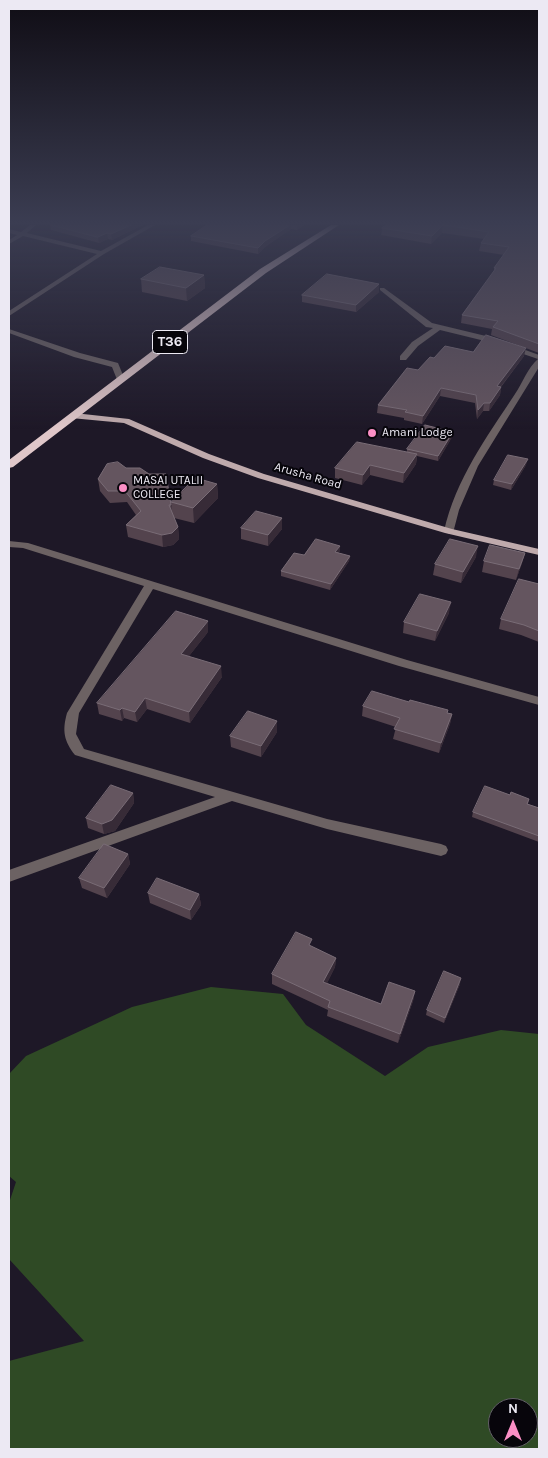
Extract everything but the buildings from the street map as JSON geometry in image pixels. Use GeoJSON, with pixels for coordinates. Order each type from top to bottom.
{"type":"FeatureCollection","features":[{"type":"Feature","properties":{"kind":"highway","name":"T36"},"geometry":{"type":"LineString","coordinates":[[9,465],[234,293]]}},
{"type":"Feature","properties":{"kind":"main road","name":"Arusha Road"},"geometry":{"type":"LineString","coordinates":[[74,416],[126,421],[206,456],[243,469],[449,531],[539,552]]}},
{"type":"Feature","properties":{"kind":"street"},"geometry":{"type":"LineString","coordinates":[[9,314],[41,293]]}},
{"type":"Feature","properties":{"kind":"street"},"geometry":{"type":"LineString","coordinates":[[388,293],[399,300],[420,320],[438,328],[487,339],[539,361],[478,460],[456,501],[449,531]]}},
{"type":"Feature","properties":{"kind":"street"},"geometry":{"type":"LineString","coordinates":[[403,358],[415,344],[438,328]]}},
{"type":"Feature","properties":{"kind":"street"},"geometry":{"type":"LineString","coordinates":[[9,331],[77,355],[115,365],[121,380]]}},
{"type":"Feature","properties":{"kind":"street"},"geometry":{"type":"LineString","coordinates":[[9,544],[24,546],[403,663],[539,701]]}},
{"type":"Feature","properties":{"kind":"street"},"geometry":{"type":"LineString","coordinates":[[150,584],[80,701],[70,727],[70,740],[80,752],[327,824],[441,850]]}},
{"type":"Feature","properties":{"kind":"street"},"geometry":{"type":"LineString","coordinates":[[9,876],[230,797]]}},
{"type":"Feature","properties":{"kind":"green space"},"geometry":{"type":"Polygon","coordinates":[[[211,987],[283,994],[306,1025],[385,1076],[428,1047],[501,1030],[539,1034],[539,1449],[9,1449],[9,1361],[84,1341],[9,1259],[9,1203],[16,1182],[9,1176],[9,1074],[26,1056],[132,1007],[211,987]]]}},
{"type":"Feature","properties":{"kind":"place","name":"Amani Lodge"},"geometry":{"type":"Point","coordinates":[372,433]}},
{"type":"Feature","properties":{"kind":"place","name":"MASAI UTALII COLLEGE"},"geometry":{"type":"Point","coordinates":[123,488]}}]}
